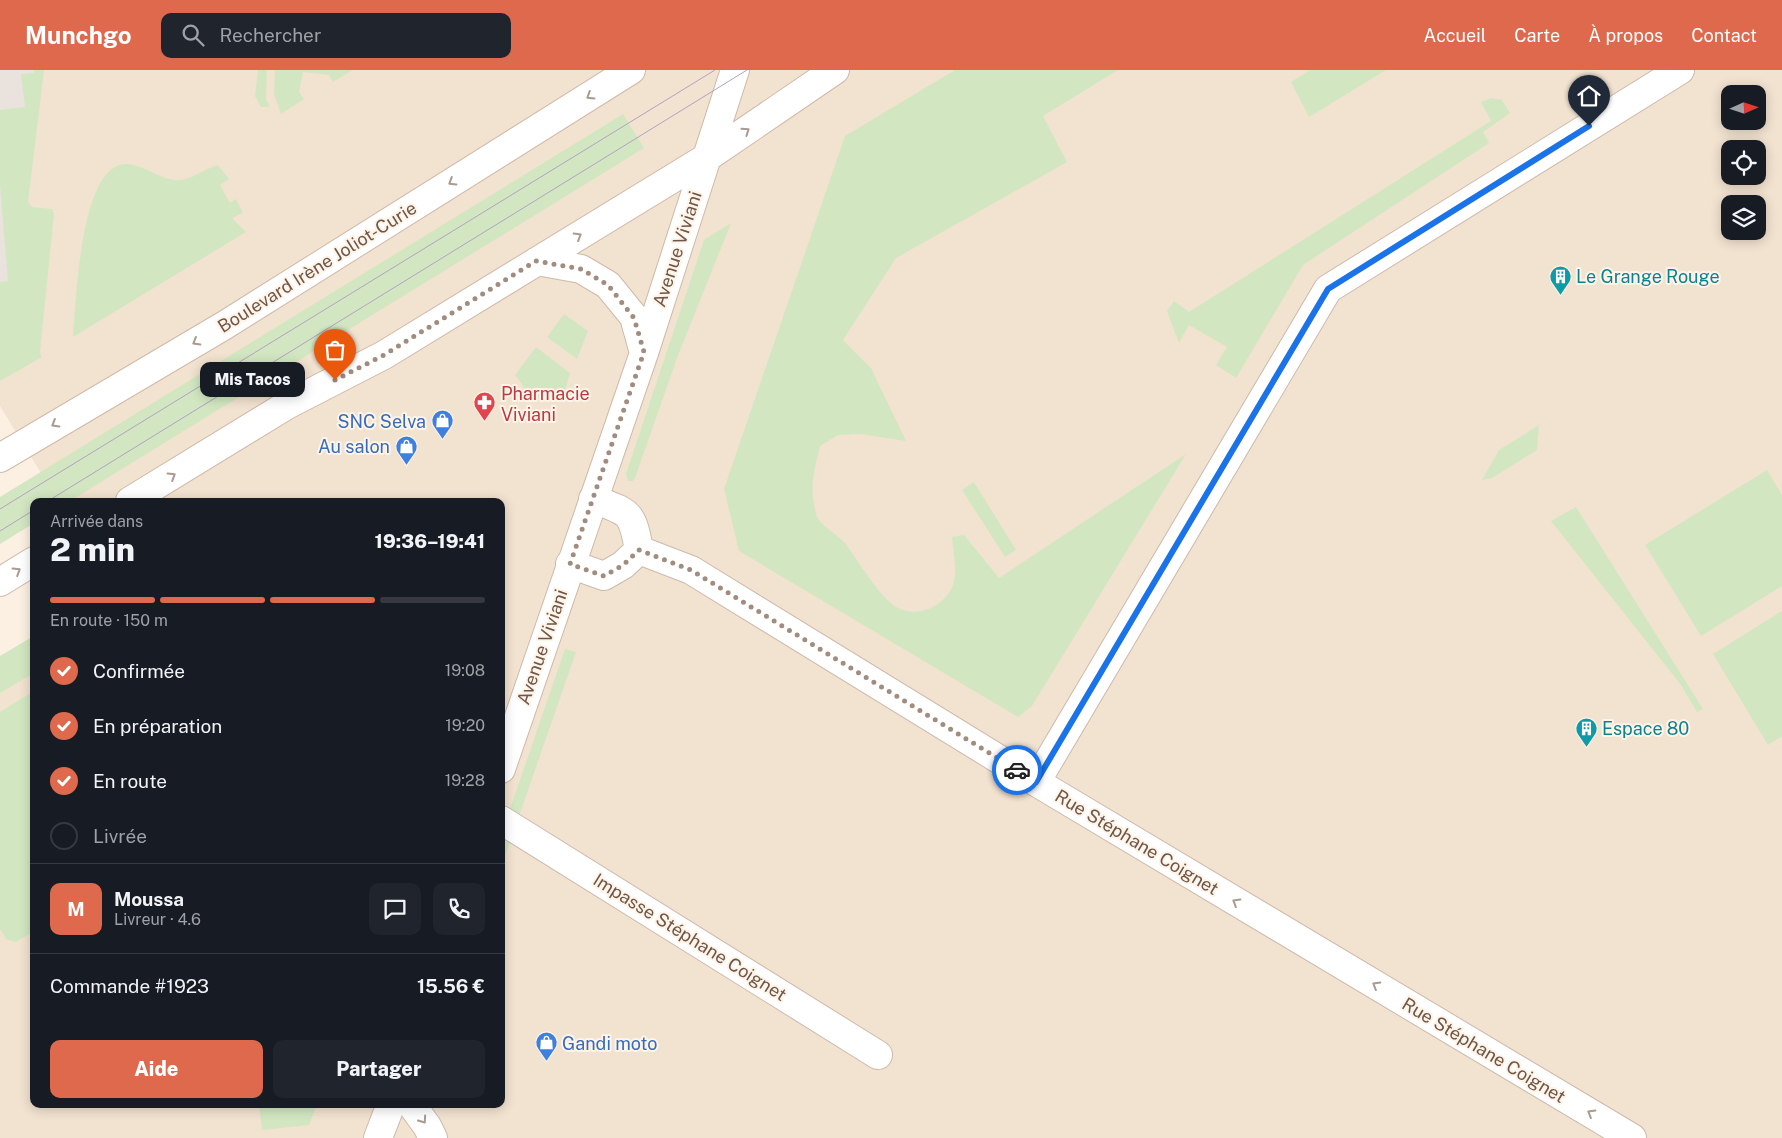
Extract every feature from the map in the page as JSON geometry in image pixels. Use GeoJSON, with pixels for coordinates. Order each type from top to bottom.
{"type":"FeatureCollection","features":[{"type":"Feature","properties":{"kind":"street","name":"Boulevard Irène Joliot-Curie"},"geometry":{"type":"LineString","coordinates":[[0,458],[225,325],[631,70]]}},
{"type":"Feature","properties":{"kind":"street","name":"Avenue Viviani"},"geometry":{"type":"LineString","coordinates":[[505,757],[644,352],[735,70]]}},
{"type":"Feature","properties":{"kind":"street"},"geometry":{"type":"LineString","coordinates":[[786,102],[798,70]]}},
{"type":"Feature","properties":{"kind":"street"},"geometry":{"type":"LineString","coordinates":[[135,498],[286,405],[384,355],[706,158],[835,70]]}},
{"type":"Feature","properties":{"kind":"street"},"geometry":{"type":"LineString","coordinates":[[1036,782],[1328,289],[1680,70]]}},
{"type":"Feature","properties":{"kind":"street"},"geometry":{"type":"LineString","coordinates":[[536,261],[581,269],[608,285],[634,318],[644,352]]}},
{"type":"Feature","properties":{"kind":"street"},"geometry":{"type":"LineString","coordinates":[[570,564],[604,576],[623,565],[639,550],[635,528],[627,512],[593,499]]}},
{"type":"Feature","properties":{"kind":"street","name":"Rue Stéphane Coignet"},"geometry":{"type":"LineString","coordinates":[[639,550],[691,570],[1036,782],[1632,1138]]}},
{"type":"Feature","properties":{"kind":"street"},"geometry":{"type":"LineString","coordinates":[[0,582],[30,563]]}},
{"type":"Feature","properties":{"kind":"street","name":"Impasse Stéphane Coignet"},"geometry":{"type":"LineString","coordinates":[[505,822],[878,1055]]}},
{"type":"Feature","properties":{"kind":"street"},"geometry":{"type":"LineString","coordinates":[[378,1138],[389,1108]]}},
{"type":"Feature","properties":{"kind":"street"},"geometry":{"type":"LineString","coordinates":[[414,1108],[433,1138]]}},
{"type":"Feature","properties":{"kind":"shaded area"},"geometry":{"type":"Polygon","coordinates":[[[0,70],[38,70],[5,378],[0,381],[0,70]]]}},
{"type":"Feature","properties":{"kind":"shaded area"},"geometry":{"type":"Polygon","coordinates":[[[38,70],[1782,70],[1782,1138],[0,1138],[0,656],[30,638],[30,1108],[505,1108],[505,498],[56,498],[0,406],[0,381],[5,378],[38,70]]]}},
{"type":"Feature","properties":{"kind":"green space"},"geometry":{"type":"Polygon","coordinates":[[[34,70],[44,70],[28,202],[32,207],[52,209],[54,214],[41,341],[40,353],[42,357],[0,381],[0,282],[8,281],[0,185],[0,110],[25,107],[21,74],[34,73],[34,70]]]}},
{"type":"Feature","properties":{"kind":"green space"},"geometry":{"type":"Polygon","coordinates":[[[258,70],[267,70],[266,99],[270,107],[261,107],[255,96],[258,70]]]}},
{"type":"Feature","properties":{"kind":"green space"},"geometry":{"type":"Polygon","coordinates":[[[275,70],[353,70],[333,82],[329,75],[303,72],[299,92],[304,99],[281,114],[274,94],[275,70]]]}},
{"type":"Feature","properties":{"kind":"green space"},"geometry":{"type":"Polygon","coordinates":[[[955,70],[1118,70],[1043,116],[1067,162],[896,258],[843,340],[871,368],[906,441],[860,434],[838,435],[820,446],[814,472],[813,488],[814,505],[818,518],[824,526],[845,543],[877,588],[891,603],[898,608],[916,612],[934,606],[942,600],[953,585],[955,561],[952,537],[964,535],[999,578],[1186,454],[1032,706],[1018,717],[739,551],[724,489],[845,136],[955,70]]]}},
{"type":"Feature","properties":{"kind":"green space"},"geometry":{"type":"Polygon","coordinates":[[[1310,70],[1386,70],[1309,117],[1291,82],[1310,70]]]}},
{"type":"Feature","properties":{"kind":"green space"},"geometry":{"type":"Polygon","coordinates":[[[1492,98],[1502,100],[1510,113],[1483,132],[1489,143],[1303,265],[1236,378],[1216,365],[1227,347],[1189,325],[1179,343],[1167,311],[1174,301],[1189,312],[1491,121],[1481,102],[1492,98]]]}},
{"type":"Feature","properties":{"kind":"green space"},"geometry":{"type":"Polygon","coordinates":[[[623,114],[644,148],[75,498],[30,498],[30,525],[0,544],[0,497],[623,114]]]}},
{"type":"Feature","properties":{"kind":"green space"},"geometry":{"type":"Polygon","coordinates":[[[129,164],[178,180],[189,178],[218,165],[229,179],[220,185],[230,203],[236,199],[243,213],[232,218],[246,232],[73,337],[82,244],[95,194],[105,176],[118,165],[129,164]]]}},
{"type":"Feature","properties":{"kind":"green space"},"geometry":{"type":"Polygon","coordinates":[[[731,223],[677,358],[635,478],[633,481],[628,481],[626,474],[704,240],[731,223]]]}},
{"type":"Feature","properties":{"kind":"green space"},"geometry":{"type":"Polygon","coordinates":[[[564,314],[588,331],[577,359],[547,337],[564,314]]]}},
{"type":"Feature","properties":{"kind":"green space"},"geometry":{"type":"Polygon","coordinates":[[[536,347],[570,373],[565,390],[536,398],[530,390],[527,391],[515,375],[536,347]]]}},
{"type":"Feature","properties":{"kind":"green space"},"geometry":{"type":"Polygon","coordinates":[[[1539,425],[1537,450],[1492,478],[1482,480],[1499,450],[1539,425]]]}},
{"type":"Feature","properties":{"kind":"green space"},"geometry":{"type":"Polygon","coordinates":[[[1767,470],[1782,495],[1782,586],[1701,636],[1645,545],[1767,470]]]}},
{"type":"Feature","properties":{"kind":"green space"},"geometry":{"type":"Polygon","coordinates":[[[974,482],[1016,550],[1005,557],[962,490],[974,482]]]}},
{"type":"Feature","properties":{"kind":"green space"},"geometry":{"type":"Polygon","coordinates":[[[1576,507],[1703,709],[1697,712],[1681,685],[1551,521],[1576,507]]]}},
{"type":"Feature","properties":{"kind":"green space"},"geometry":{"type":"Polygon","coordinates":[[[1782,611],[1782,736],[1768,745],[1713,654],[1782,611]]]}},
{"type":"Feature","properties":{"kind":"green space"},"geometry":{"type":"Polygon","coordinates":[[[30,638],[30,675],[0,693],[0,656],[30,638]]]}},
{"type":"Feature","properties":{"kind":"green space"},"geometry":{"type":"Polygon","coordinates":[[[565,649],[576,652],[505,856],[505,823],[565,649]]]}},
{"type":"Feature","properties":{"kind":"green space"},"geometry":{"type":"Polygon","coordinates":[[[30,693],[30,933],[16,942],[6,939],[0,929],[0,712],[30,693]]]}},
{"type":"Feature","properties":{"kind":"green space"},"geometry":{"type":"Polygon","coordinates":[[[259,1108],[315,1108],[309,1125],[262,1130],[259,1108]]]}},
{"type":"Feature","properties":{"kind":"tram line"},"geometry":{"type":"LineString","coordinates":[[0,509],[715,70]]}},
{"type":"Feature","properties":{"kind":"tram line"},"geometry":{"type":"LineString","coordinates":[[53,498],[747,70]]}},
{"type":"Feature","properties":{"kind":"tram line"},"geometry":{"type":"LineString","coordinates":[[0,531],[30,512]]}},
{"type":"Feature","properties":{"kind":"way so far"},"geometry":{"type":"LineString","coordinates":[[335,380],[384,355],[536,261],[581,269],[589,273],[608,285],[634,318],[644,352],[570,564],[604,576],[623,565],[639,550],[691,570],[1017,770]]}},
{"type":"Feature","properties":{"kind":"place","name":"Le Grange Rouge"},"geometry":{"type":"Point","coordinates":[1560,295]}},
{"type":"Feature","properties":{"kind":"place","name":"Mis Tacos"},"geometry":{"type":"Point","coordinates":[335,380]}},
{"type":"Feature","properties":{"kind":"place","name":"Pharmacie Viviani"},"geometry":{"type":"Point","coordinates":[485,422]}},
{"type":"Feature","properties":{"kind":"place","name":"SNC Selva"},"geometry":{"type":"Point","coordinates":[442,440]}},
{"type":"Feature","properties":{"kind":"place","name":"Au salon"},"geometry":{"type":"Point","coordinates":[406,465]}},
{"type":"Feature","properties":{"kind":"place","name":"Espace 80"},"geometry":{"type":"Point","coordinates":[1586,747]}},
{"type":"Feature","properties":{"kind":"place","name":"Gandi moto"},"geometry":{"type":"Point","coordinates":[546,1062]}},
{"type":"Feature","properties":{"kind":"route"},"geometry":{"type":"LineString","coordinates":[[1017,770],[1036,782],[1328,289],[1589,126]]}}]}
